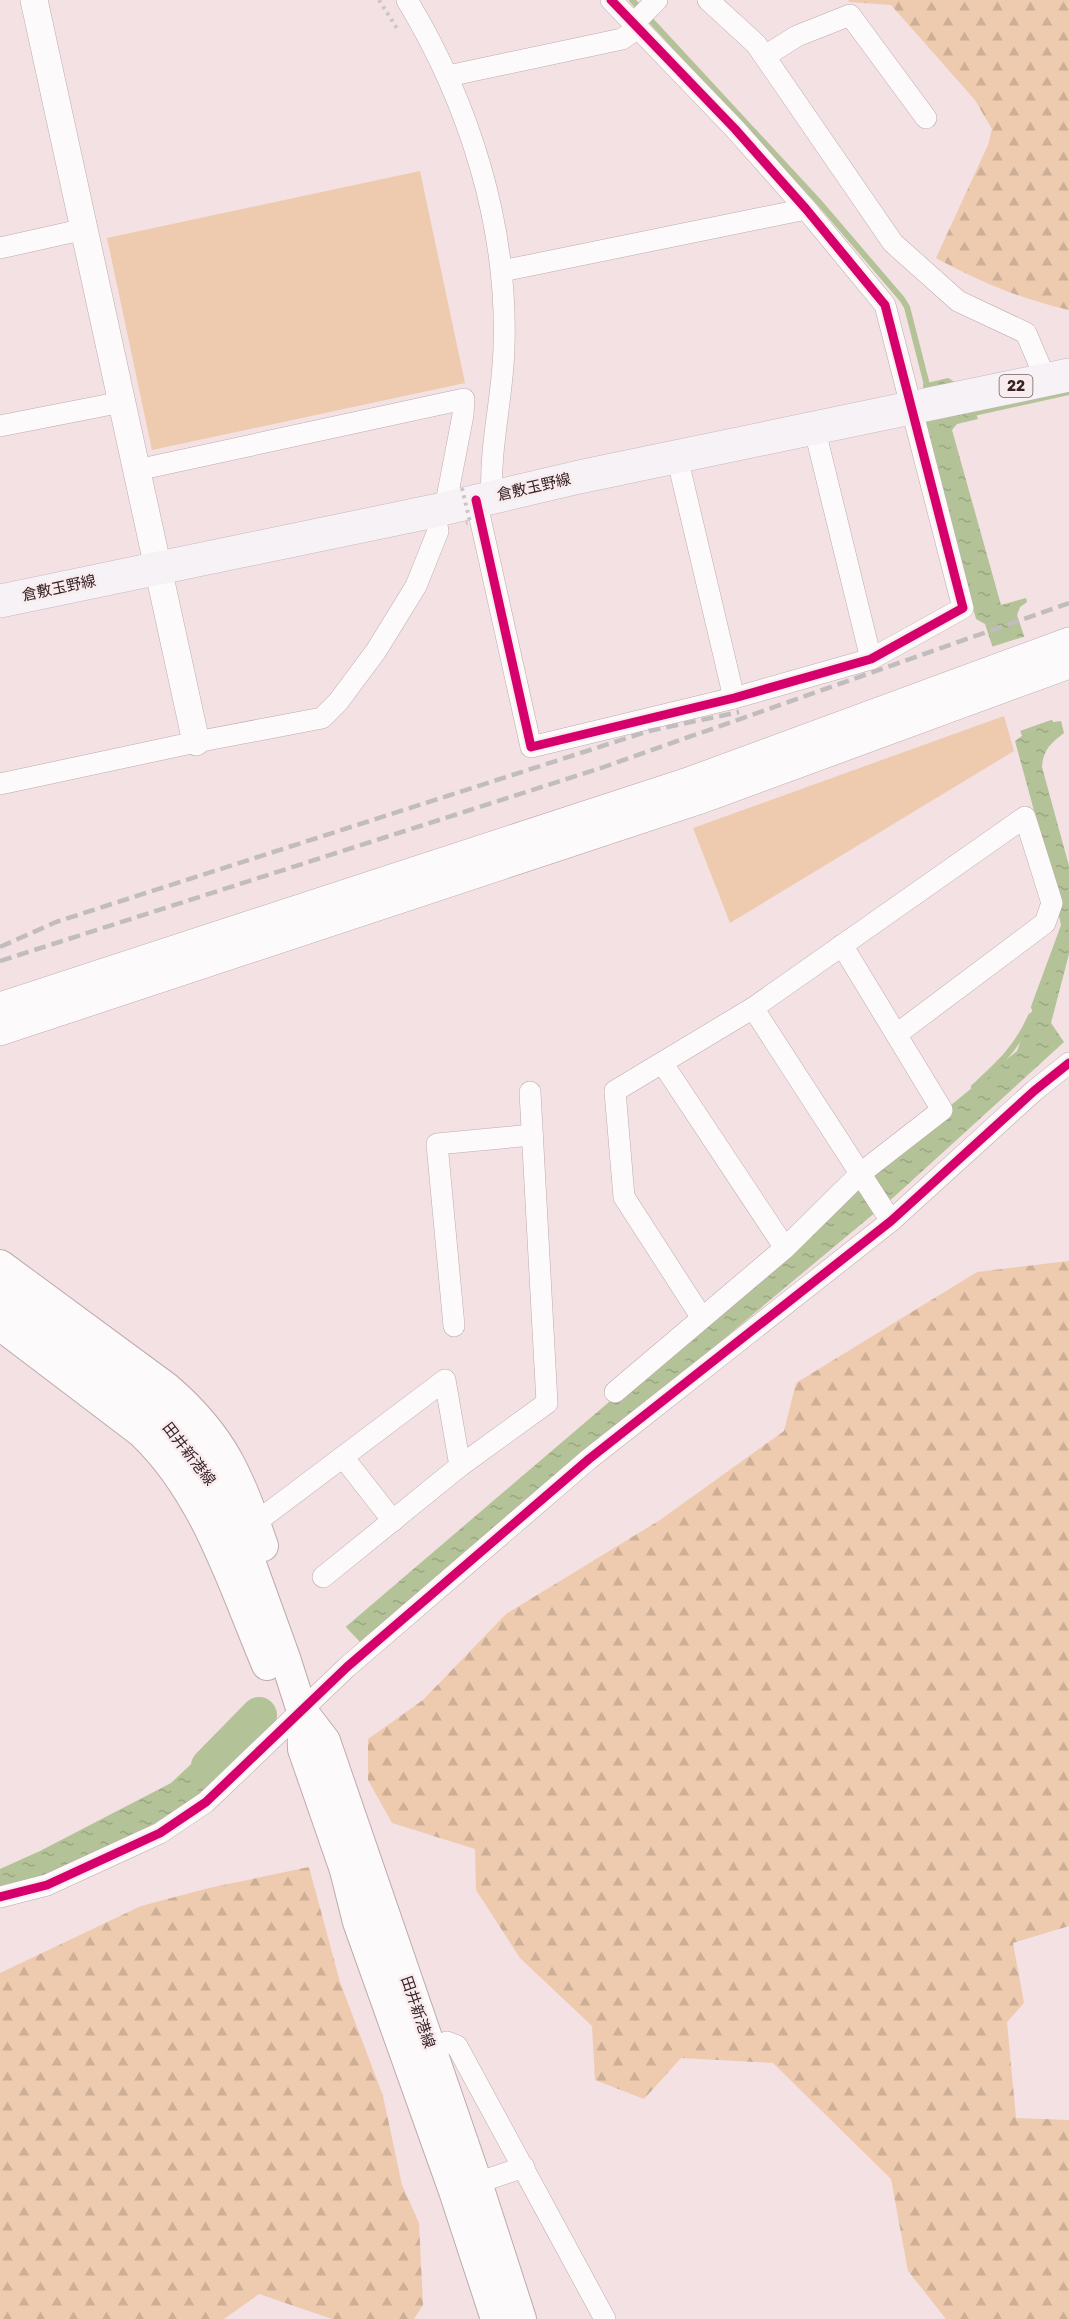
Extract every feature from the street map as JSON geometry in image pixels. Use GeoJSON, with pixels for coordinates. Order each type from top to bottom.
{"type":"FeatureCollection","features":[{"type":"Feature","properties":{"kind":"main road","name":"倉敷玉野線"},"geometry":{"type":"LineString","coordinates":[[0,601],[1057,377]]}},
{"type":"Feature","properties":{"kind":"main road"},"geometry":{"type":"LineString","coordinates":[[0,1265],[167,1388],[192,1409],[210,1431],[240,1480],[255,1523],[289,1672]]}},
{"type":"Feature","properties":{"kind":"main road","name":"田井新港線"},"geometry":{"type":"LineString","coordinates":[[5,1309],[161,1419],[201,1464],[221,1496],[237,1530],[314,1745],[358,1922],[419,2054],[465,2188],[521,2319]]}},
{"type":"Feature","properties":{"kind":"main road","name":"田井新港線"},"geometry":{"type":"LineString","coordinates":[[465,2188],[496,2319]]}},
{"type":"Feature","properties":{"kind":"street"},"geometry":{"type":"LineString","coordinates":[[34,0],[196,742]]}},
{"type":"Feature","properties":{"kind":"street"},"geometry":{"type":"LineString","coordinates":[[0,784],[322,718],[338,702],[376,651],[416,586],[438,531],[491,473],[504,347],[502,271],[484,182],[448,76],[407,0]]}},
{"type":"Feature","properties":{"kind":"street"},"geometry":{"type":"LineString","coordinates":[[137,470],[464,399],[461,426],[463,504],[531,747],[734,699],[871,659],[963,608],[918,406],[885,305],[806,209],[735,129],[644,15],[611,0]]}},
{"type":"Feature","properties":{"kind":"street"},"geometry":{"type":"LineString","coordinates":[[708,0],[756,44],[893,243],[958,301],[1026,333],[1057,377]]}},
{"type":"Feature","properties":{"kind":"street"},"geometry":{"type":"LineString","coordinates":[[448,76],[622,39],[644,15]]}},
{"type":"Feature","properties":{"kind":"street"},"geometry":{"type":"LineString","coordinates":[[765,56],[796,36],[850,15],[926,118]]}},
{"type":"Feature","properties":{"kind":"street"},"geometry":{"type":"LineString","coordinates":[[502,271],[806,209]]}},
{"type":"Feature","properties":{"kind":"street"},"geometry":{"type":"LineString","coordinates":[[0,248],[85,229]]}},
{"type":"Feature","properties":{"kind":"street"},"geometry":{"type":"LineString","coordinates":[[0,426],[122,402]]}},
{"type":"Feature","properties":{"kind":"street"},"geometry":{"type":"LineString","coordinates":[[814,427],[871,659]]}},
{"type":"Feature","properties":{"kind":"street"},"geometry":{"type":"LineString","coordinates":[[677,457],[734,699]]}},
{"type":"Feature","properties":{"kind":"street"},"geometry":{"type":"LineString","coordinates":[[0,1032],[667,811],[1036,665],[1069,641]]}},
{"type":"Feature","properties":{"kind":"street"},"geometry":{"type":"LineString","coordinates":[[1036,665],[1069,665]]}},
{"type":"Feature","properties":{"kind":"street"},"geometry":{"type":"LineString","coordinates":[[0,1006],[1002,678]]}},
{"type":"Feature","properties":{"kind":"street"},"geometry":{"type":"LineString","coordinates":[[702,1318],[624,1197],[615,1091],[753,1008],[1025,817],[1052,903],[1045,923],[897,1034]]}},
{"type":"Feature","properties":{"kind":"street"},"geometry":{"type":"LineString","coordinates":[[615,1392],[785,1248],[861,1173],[942,1110],[842,945]]}},
{"type":"Feature","properties":{"kind":"street"},"geometry":{"type":"LineString","coordinates":[[753,1008],[891,1221]]}},
{"type":"Feature","properties":{"kind":"street"},"geometry":{"type":"LineString","coordinates":[[0,1897],[47,1885],[160,1833],[206,1802],[301,1707],[589,1459],[891,1221],[1034,1091],[1069,1063]]}},
{"type":"Feature","properties":{"kind":"street"},"geometry":{"type":"LineString","coordinates":[[663,1064],[785,1248]]}},
{"type":"Feature","properties":{"kind":"street"},"geometry":{"type":"LineString","coordinates":[[323,1578],[460,1466],[547,1403],[530,1092]]}},
{"type":"Feature","properties":{"kind":"street"},"geometry":{"type":"LineString","coordinates":[[454,1326],[437,1144],[532,1135]]}},
{"type":"Feature","properties":{"kind":"street"},"geometry":{"type":"LineString","coordinates":[[255,1523],[445,1380],[460,1466]]}},
{"type":"Feature","properties":{"kind":"street"},"geometry":{"type":"LineString","coordinates":[[343,1457],[393,1521]]}},
{"type":"Feature","properties":{"kind":"street"},"geometry":{"type":"LineString","coordinates":[[419,2054],[447,2042],[457,2046],[605,2319]]}},
{"type":"Feature","properties":{"kind":"street"},"geometry":{"type":"LineString","coordinates":[[465,2188],[524,2167]]}},
{"type":"Feature","properties":{"kind":"path"},"geometry":{"type":"LineString","coordinates":[[379,0],[404,39]]}},
{"type":"Feature","properties":{"kind":"green space"},"geometry":{"type":"Polygon","coordinates":[[[848,0],[1069,0],[1069,310],[1001,289],[936,258],[988,145],[992,129],[975,100],[891,5],[849,2],[848,0]]]}},
{"type":"Feature","properties":{"kind":"green space"},"geometry":{"type":"Polygon","coordinates":[[[420,171],[465,383],[152,450],[107,238],[420,171]]]}},
{"type":"Feature","properties":{"kind":"green space"},"geometry":{"type":"Polygon","coordinates":[[[1004,716],[1014,751],[730,923],[693,828],[1004,716]]]}},
{"type":"Feature","properties":{"kind":"green space"},"geometry":{"type":"Polygon","coordinates":[[[1069,1261],[1069,1926],[1013,1943],[1024,2003],[1007,2022],[1016,2118],[1069,2120],[1069,2319],[946,2319],[908,2271],[891,2179],[773,2063],[681,2058],[644,2099],[595,2080],[592,2026],[520,1958],[476,1890],[475,1849],[392,1823],[368,1780],[368,1739],[423,1700],[506,1614],[660,1520],[784,1431],[796,1383],[977,1272],[1069,1261]]]}},
{"type":"Feature","properties":{"kind":"green space"},"geometry":{"type":"Polygon","coordinates":[[[309,1867],[340,1982],[383,2096],[402,2185],[419,2223],[423,2305],[414,2319],[332,2319],[259,2294],[224,2319],[0,2319],[0,1973],[141,1906],[209,1888],[309,1867]]]}},
{"type":"Feature","properties":{"kind":"water"},"geometry":{"type":"Polygon","coordinates":[[[948,378],[958,385],[978,419],[957,424],[952,430],[1001,605],[1026,598],[1027,602],[1020,607],[1017,615],[1053,722],[1061,721],[1064,733],[1048,748],[1042,767],[1069,866],[1069,954],[1051,1023],[1064,1042],[895,1196],[361,1641],[263,1734],[260,1734],[246,1718],[249,1715],[246,1712],[650,1367],[873,1169],[1017,1051],[1062,929],[1015,741],[1022,736],[985,624],[976,619],[926,436],[923,384],[948,378]]]}},
{"type":"Feature","properties":{"kind":"water"},"geometry":{"type":"Polygon","coordinates":[[[235,1723],[257,1745],[198,1801],[154,1831],[0,1893],[0,1869],[40,1851],[171,1783],[235,1723]]]}},
{"type":"Feature","properties":{"kind":"pier"},"geometry":{"type":"Polygon","coordinates":[[[1026,636],[1054,719],[1020,731],[991,647],[1026,636]]]}},
{"type":"Feature","properties":{"kind":"pier"},"geometry":{"type":"Polygon","coordinates":[[[343,1624],[362,1644],[267,1733],[257,1700],[343,1624]]]}},
{"type":"Feature","properties":{"kind":"waterway"},"geometry":{"type":"LineString","coordinates":[[632,0],[818,201],[902,299],[907,307],[928,389]]}},
{"type":"Feature","properties":{"kind":"waterway"},"geometry":{"type":"LineString","coordinates":[[969,414],[1069,392]]}},
{"type":"Feature","properties":{"kind":"waterway"},"geometry":{"type":"LineString","coordinates":[[1034,1007],[1065,923]]}},
{"type":"Feature","properties":{"kind":"waterway"},"geometry":{"type":"LineString","coordinates":[[974,1087],[1013,1046],[1031,1016]]}},
{"type":"Feature","properties":{"kind":"waterway"},"geometry":{"type":"LineString","coordinates":[[209,1766],[259,1715]]}},
{"type":"Feature","properties":{"kind":"railway"},"geometry":{"type":"LineString","coordinates":[[0,961],[601,768],[1069,603]]}},
{"type":"Feature","properties":{"kind":"railway"},"geometry":{"type":"LineString","coordinates":[[0,947],[56,922],[649,731],[739,712]]}},
{"type":"Feature","properties":{"kind":"cycle path"},"geometry":{"type":"LineString","coordinates":[[476,500],[531,747],[734,698],[871,659],[963,608],[885,305],[806,209],[735,129],[611,0]]}},
{"type":"Feature","properties":{"kind":"cycle path"},"geometry":{"type":"LineString","coordinates":[[0,1897],[47,1885],[160,1833],[206,1802],[347,1667],[589,1459],[891,1221],[1034,1091],[1069,1063]]}}]}
